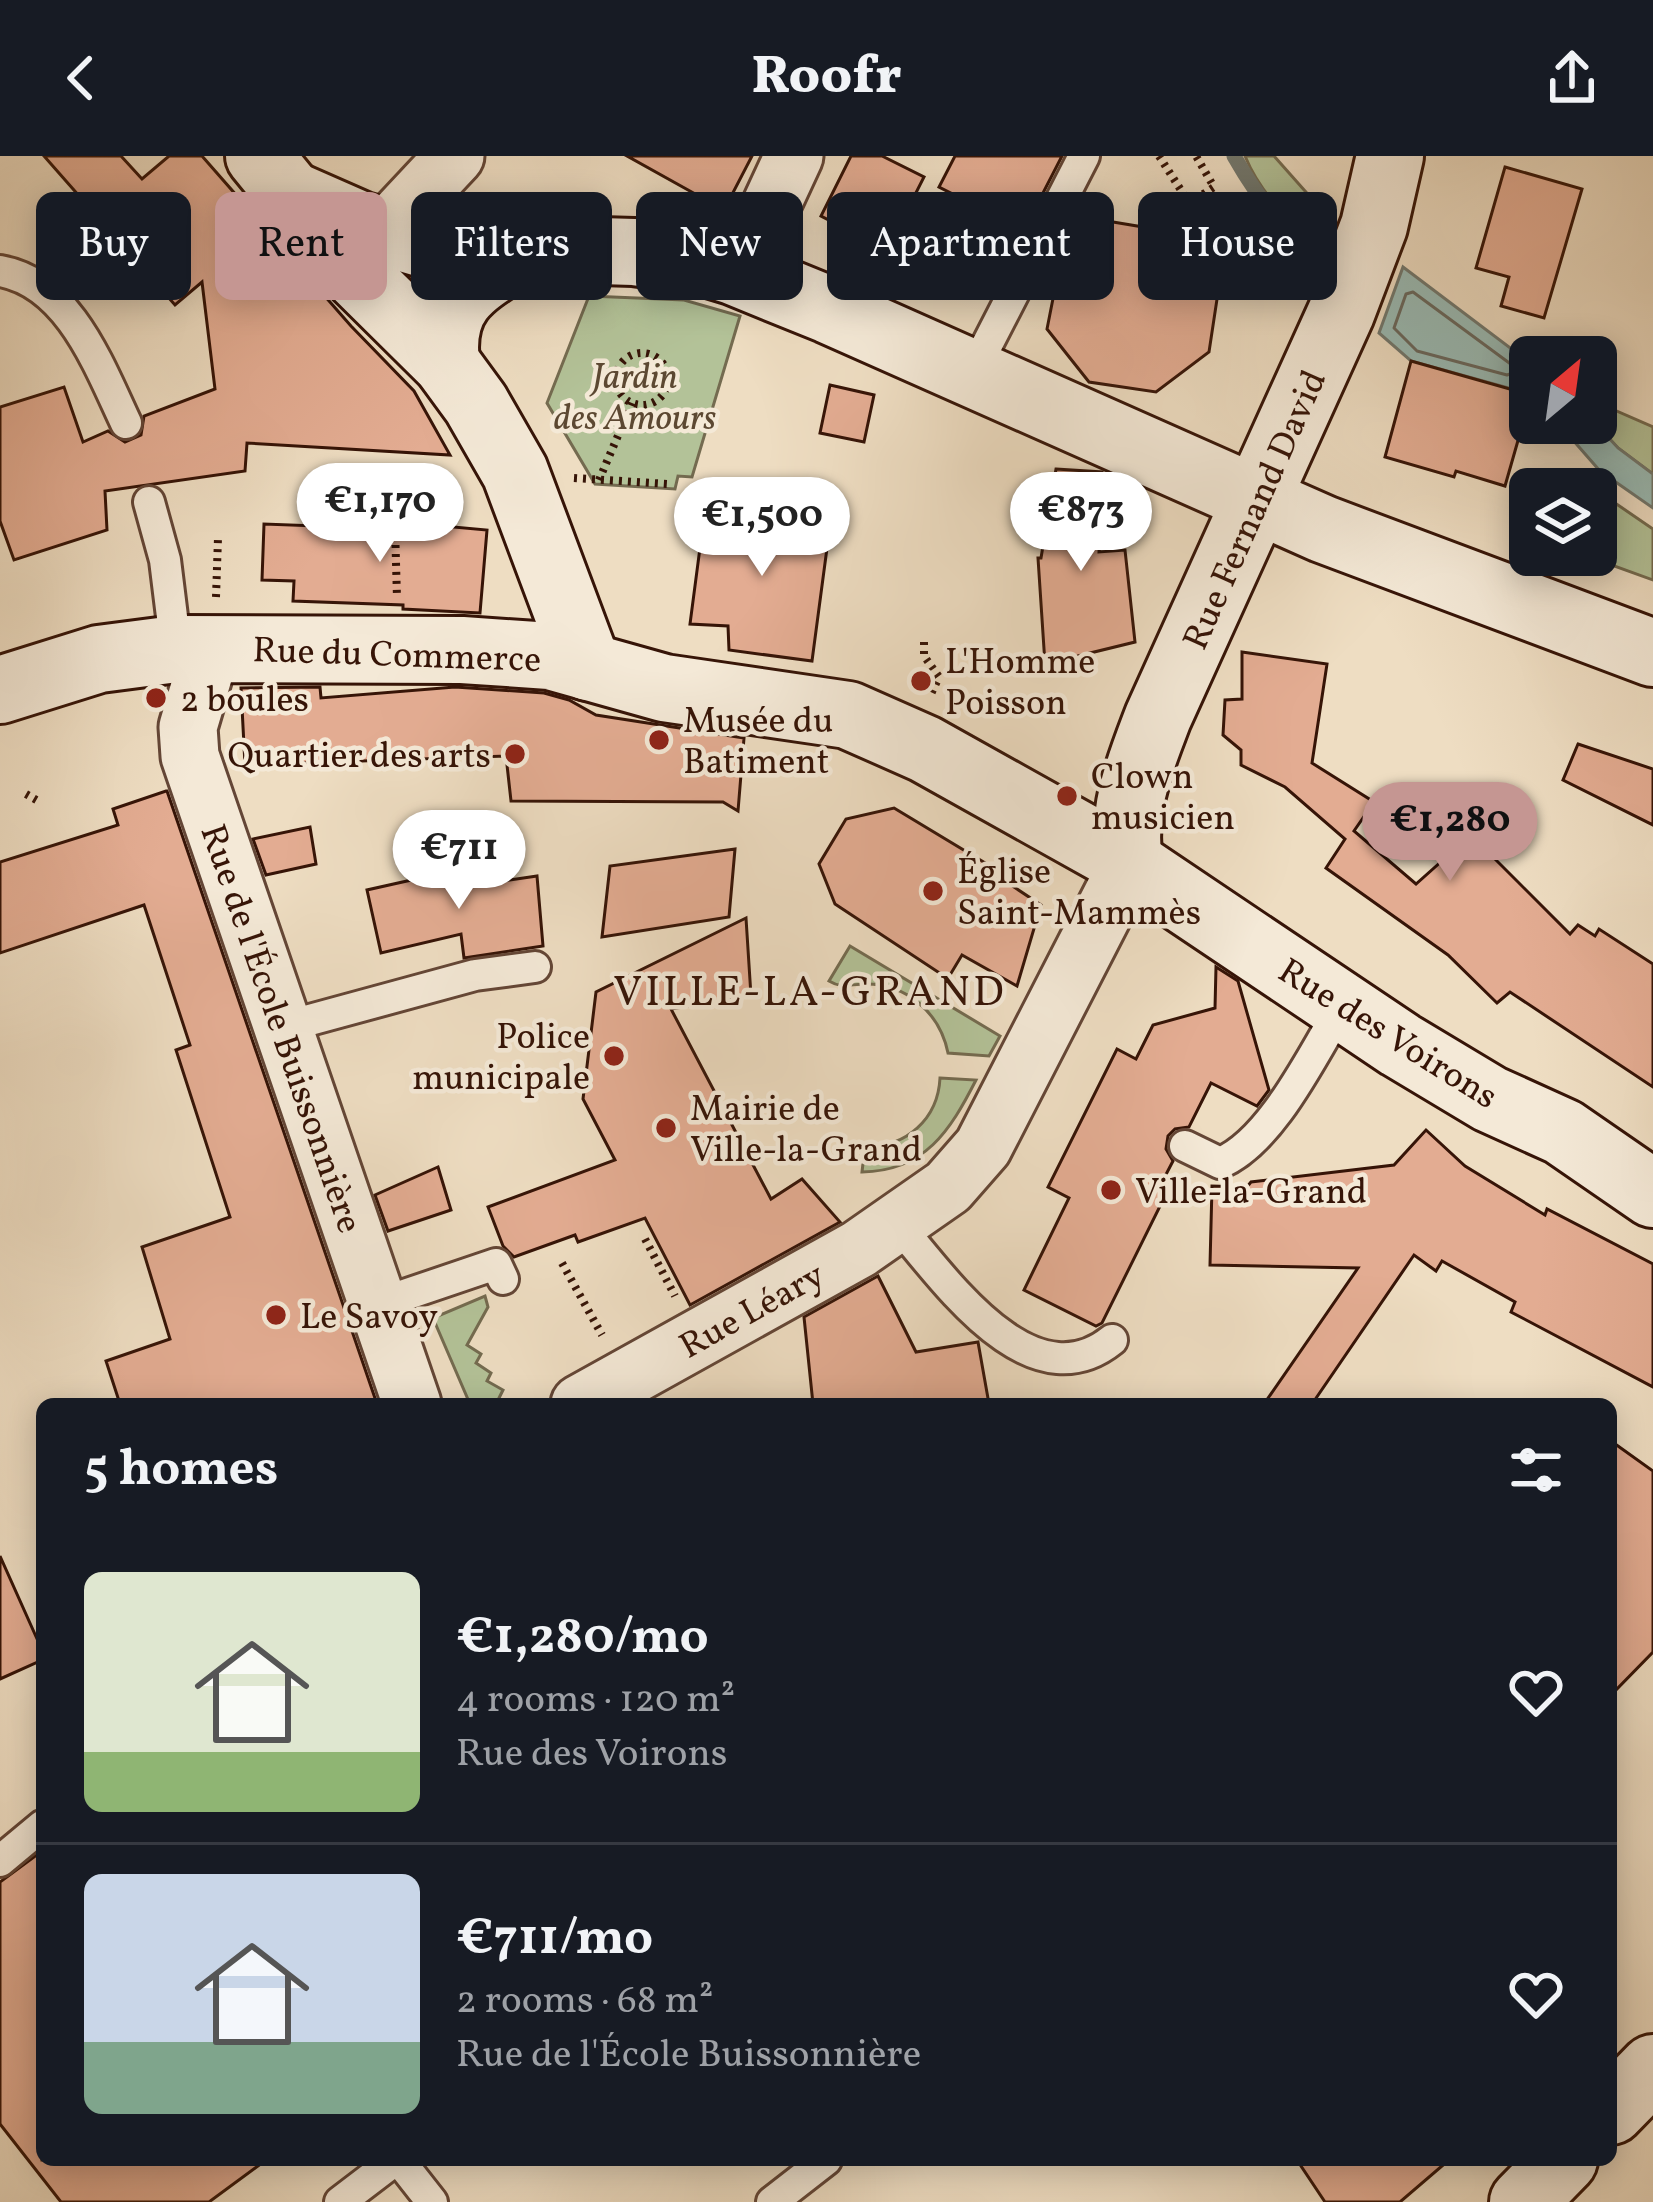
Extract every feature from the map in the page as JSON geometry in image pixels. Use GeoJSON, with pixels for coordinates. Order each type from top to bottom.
{"type":"FeatureCollection","features":[{"type":"Feature","properties":{"kind":"street"},"geometry":{"type":"LineString","coordinates":[[387,231],[455,156]]}},
{"type":"Feature","properties":{"kind":"street"},"geometry":{"type":"LineString","coordinates":[[776,192],[794,156]]}},
{"type":"Feature","properties":{"kind":"street","name":"Rue Fernand David"},"geometry":{"type":"LineString","coordinates":[[1129,863],[1125,821],[1134,778],[1258,501],[1315,307],[1367,244],[1390,156]]}},
{"type":"Feature","properties":{"kind":"street"},"geometry":{"type":"LineString","coordinates":[[387,279],[476,404],[514,472],[588,667]]}},
{"type":"Feature","properties":{"kind":"street"},"geometry":{"type":"LineString","coordinates":[[446,363],[443,339],[459,300]]}},
{"type":"Feature","properties":{"kind":"street"},"geometry":{"type":"LineString","coordinates":[[801,300],[1323,529],[1653,653]]}},
{"type":"Feature","properties":{"kind":"street","name":"Rue du Commerce"},"geometry":{"type":"LineString","coordinates":[[0,690],[201,630],[535,654],[664,688],[829,710],[913,715],[1129,863]]}},
{"type":"Feature","properties":{"kind":"street","name":"Rue de l'École Buissonnière"},"geometry":{"type":"LineString","coordinates":[[201,630],[188,727],[190,756],[410,1398]]}},
{"type":"Feature","properties":{"kind":"street","name":"Rue des Voirons"},"geometry":{"type":"LineString","coordinates":[[1129,863],[1318,993],[1472,1089],[1563,1132],[1653,1194]]}},
{"type":"Feature","properties":{"kind":"street","name":"Rue Léary"},"geometry":{"type":"LineString","coordinates":[[603,1391],[879,1237],[960,1176],[983,1147],[1129,863]]}},
{"type":"Feature","properties":{"kind":"street"},"geometry":{"type":"LineString","coordinates":[[1617,2105],[1653,2068]]}},
{"type":"Feature","properties":{"kind":"street"},"geometry":{"type":"LineString","coordinates":[[1523,2202],[1558,2166]]}},
{"type":"Feature","properties":{"kind":"lane"},"geometry":{"type":"LineString","coordinates":[[972,374],[1084,156]]}},
{"type":"Feature","properties":{"kind":"lane"},"geometry":{"type":"LineString","coordinates":[[0,271],[30,280],[70,318],[126,423]]}},
{"type":"Feature","properties":{"kind":"lane"},"geometry":{"type":"LineString","coordinates":[[149,502],[168,576],[201,630]]}},
{"type":"Feature","properties":{"kind":"lane"},"geometry":{"type":"LineString","coordinates":[[284,1027],[475,975],[535,967]]}},
{"type":"Feature","properties":{"kind":"lane"},"geometry":{"type":"LineString","coordinates":[[1185,1146],[1220,1163],[1243,1154],[1293,1088],[1318,993]]}},
{"type":"Feature","properties":{"kind":"lane"},"geometry":{"type":"LineString","coordinates":[[879,1237],[1016,1344],[1061,1359],[1090,1355],[1112,1340]]}},
{"type":"Feature","properties":{"kind":"lane"},"geometry":{"type":"LineString","coordinates":[[378,1304],[496,1264],[503,1280]]}},
{"type":"Feature","properties":{"kind":"lane"},"geometry":{"type":"LineString","coordinates":[[0,1861],[36,1831]]}},
{"type":"Feature","properties":{"kind":"lane"},"geometry":{"type":"LineString","coordinates":[[340,2202],[389,2166]]}},
{"type":"Feature","properties":{"kind":"lane"},"geometry":{"type":"LineString","coordinates":[[402,2166],[432,2202]]}},
{"type":"Feature","properties":{"kind":"lane"},"geometry":{"type":"LineString","coordinates":[[772,2202],[818,2166]]}},
{"type":"Feature","properties":{"kind":"path"},"geometry":{"type":"LineString","coordinates":[[1159,156],[1181,192]]}},
{"type":"Feature","properties":{"kind":"path"},"geometry":{"type":"LineString","coordinates":[[1196,156],[1214,187],[1206,192]]}},
{"type":"Feature","properties":{"kind":"path"},"geometry":{"type":"LineString","coordinates":[[1304,300],[1315,307]]}},
{"type":"Feature","properties":{"kind":"path"},"geometry":{"type":"LineString","coordinates":[[636,353],[652,355],[665,365],[666,389],[648,404],[632,403],[616,385],[618,369],[636,353]]}},
{"type":"Feature","properties":{"kind":"path"},"geometry":{"type":"LineString","coordinates":[[599,479],[632,403]]}},
{"type":"Feature","properties":{"kind":"path"},"geometry":{"type":"LineString","coordinates":[[514,472],[668,484]]}},
{"type":"Feature","properties":{"kind":"path"},"geometry":{"type":"LineString","coordinates":[[201,630],[218,538]]}},
{"type":"Feature","properties":{"kind":"path"},"geometry":{"type":"LineString","coordinates":[[913,715],[939,677],[924,656],[924,642]]}},
{"type":"Feature","properties":{"kind":"path"},"geometry":{"type":"LineString","coordinates":[[26,794],[38,801]]}},
{"type":"Feature","properties":{"kind":"path"},"geometry":{"type":"LineString","coordinates":[[562,1263],[603,1391]]}},
{"type":"Feature","properties":{"kind":"green space"},"geometry":{"type":"Polygon","coordinates":[[[1245,156],[1274,156],[1306,192],[1266,192],[1245,156]]]}},
{"type":"Feature","properties":{"kind":"green space","name":"Jardin des Amours"},"geometry":{"type":"Polygon","coordinates":[[[587,300],[684,300],[740,316],[692,477],[678,476],[675,489],[595,484],[547,403],[587,300]]]}},
{"type":"Feature","properties":{"kind":"green space"},"geometry":{"type":"Polygon","coordinates":[[[1617,411],[1653,427],[1653,474],[1618,448],[1617,411]]]}},
{"type":"Feature","properties":{"kind":"green space"},"geometry":{"type":"Polygon","coordinates":[[[1617,504],[1653,529],[1653,580],[1617,567],[1617,504]]]}},
{"type":"Feature","properties":{"kind":"green space"},"geometry":{"type":"Polygon","coordinates":[[[850,946],[1000,1036],[989,1056],[948,1053],[938,1025],[908,995],[881,985],[829,981],[850,946]]]}},
{"type":"Feature","properties":{"kind":"green space"},"geometry":{"type":"Polygon","coordinates":[[[940,1078],[976,1080],[945,1131],[903,1164],[862,1172],[865,1146],[894,1142],[926,1118],[940,1078]]]}},
{"type":"Feature","properties":{"kind":"green space"},"geometry":{"type":"Polygon","coordinates":[[[485,1296],[488,1307],[467,1345],[481,1354],[476,1363],[491,1373],[487,1381],[503,1390],[499,1398],[467,1398],[433,1318],[485,1296]]]}},
{"type":"Feature","properties":{"kind":"water"},"geometry":{"type":"Polygon","coordinates":[[[1403,267],[1509,347],[1509,388],[1411,361],[1379,333],[1403,267]]]}},
{"type":"Feature","properties":{"kind":"water"},"geometry":{"type":"Polygon","coordinates":[[[1576,444],[1614,444],[1653,474],[1653,508],[1617,483],[1617,468],[1597,468],[1576,444]]]}},
{"type":"Feature","properties":{"kind":"building"},"geometry":{"type":"Polygon","coordinates":[[[44,156],[121,156],[142,179],[169,156],[202,156],[234,192],[215,192],[215,300],[328,300],[414,391],[450,455],[247,443],[245,471],[105,491],[107,530],[14,560],[0,521],[0,407],[64,387],[83,442],[108,431],[125,442],[141,435],[144,416],[215,389],[202,282],[191,291],[191,192],[76,192],[44,156]]]}},
{"type":"Feature","properties":{"kind":"building"},"geometry":{"type":"Polygon","coordinates":[[[627,156],[752,156],[733,192],[692,192],[627,156]]]}},
{"type":"Feature","properties":{"kind":"building"},"geometry":{"type":"Polygon","coordinates":[[[851,156],[882,156],[924,177],[916,192],[833,192],[851,156]]]}},
{"type":"Feature","properties":{"kind":"building"},"geometry":{"type":"Polygon","coordinates":[[[955,156],[1062,156],[1044,192],[949,192],[939,187],[955,156]]]}},
{"type":"Feature","properties":{"kind":"building"},"geometry":{"type":"Polygon","coordinates":[[[1505,167],[1582,189],[1544,318],[1501,306],[1509,277],[1476,268],[1505,167]]]}},
{"type":"Feature","properties":{"kind":"building"},"geometry":{"type":"Polygon","coordinates":[[[1114,222],[1138,226],[1138,300],[1217,300],[1209,352],[1156,392],[1089,382],[1047,329],[1053,300],[1114,300],[1114,222]]]}},
{"type":"Feature","properties":{"kind":"building"},"geometry":{"type":"Polygon","coordinates":[[[1411,361],[1509,389],[1509,444],[1517,444],[1505,486],[1385,457],[1411,361]]]}},
{"type":"Feature","properties":{"kind":"building"},"geometry":{"type":"Polygon","coordinates":[[[830,385],[874,395],[864,442],[820,433],[830,385]]]}},
{"type":"Feature","properties":{"kind":"building"},"geometry":{"type":"Polygon","coordinates":[[[1056,469],[1102,472],[1099,552],[1125,550],[1135,642],[1045,664],[1038,558],[1056,469]]]}},
{"type":"Feature","properties":{"kind":"building"},"geometry":{"type":"Polygon","coordinates":[[[706,502],[831,518],[812,661],[729,650],[728,626],[690,624],[706,502]]]}},
{"type":"Feature","properties":{"kind":"building"},"geometry":{"type":"Polygon","coordinates":[[[399,522],[487,530],[480,613],[293,601],[294,581],[262,580],[264,524],[399,529],[399,522]]]}},
{"type":"Feature","properties":{"kind":"building"},"geometry":{"type":"Polygon","coordinates":[[[1242,652],[1327,664],[1312,763],[1374,802],[1354,831],[1416,884],[1471,835],[1570,934],[1578,925],[1595,936],[1599,929],[1653,964],[1653,1087],[1510,992],[1497,1003],[1448,955],[1326,868],[1345,839],[1285,787],[1241,765],[1241,750],[1223,735],[1225,700],[1242,699],[1242,652]]]}},
{"type":"Feature","properties":{"kind":"building"},"geometry":{"type":"Polygon","coordinates":[[[320,687],[321,698],[455,687],[544,693],[596,715],[744,738],[738,811],[723,802],[511,801],[506,756],[245,765],[241,688],[320,687]]]}},
{"type":"Feature","properties":{"kind":"building"},"geometry":{"type":"Polygon","coordinates":[[[1578,744],[1653,769],[1653,825],[1563,780],[1578,744]]]}},
{"type":"Feature","properties":{"kind":"building"},"geometry":{"type":"Polygon","coordinates":[[[167,791],[375,1398],[118,1398],[106,1361],[170,1339],[142,1247],[230,1217],[176,1050],[190,1045],[144,905],[0,953],[0,862],[118,825],[113,809],[167,791]]]}},
{"type":"Feature","properties":{"kind":"building","name":"Église Saint-Mammès"},"geometry":{"type":"Polygon","coordinates":[[[894,808],[1005,875],[1002,879],[1041,905],[1017,986],[962,955],[950,975],[944,976],[835,904],[819,864],[846,819],[894,808]]]}},
{"type":"Feature","properties":{"kind":"building"},"geometry":{"type":"Polygon","coordinates":[[[310,827],[316,864],[266,875],[253,839],[310,827]]]}},
{"type":"Feature","properties":{"kind":"building"},"geometry":{"type":"Polygon","coordinates":[[[735,849],[729,917],[602,937],[610,866],[735,849]]]}},
{"type":"Feature","properties":{"kind":"building"},"geometry":{"type":"Polygon","coordinates":[[[487,863],[489,883],[537,876],[543,946],[464,958],[461,934],[381,953],[367,890],[487,863]]]}},
{"type":"Feature","properties":{"kind":"building","name":"Mairie de Ville-la-Grand"},"geometry":{"type":"Polygon","coordinates":[[[746,918],[751,996],[671,1009],[771,1199],[802,1179],[840,1222],[690,1305],[645,1218],[578,1242],[575,1235],[514,1257],[503,1246],[488,1207],[615,1160],[583,1099],[596,992],[746,918]]]}},
{"type":"Feature","properties":{"kind":"building"},"geometry":{"type":"Polygon","coordinates":[[[1216,967],[1238,981],[1269,1090],[1257,1106],[1211,1083],[1189,1127],[1175,1129],[1168,1136],[1166,1149],[1173,1161],[1161,1184],[1171,1184],[1102,1323],[1096,1326],[1024,1290],[1069,1198],[1048,1187],[1117,1049],[1136,1059],[1153,1025],[1215,1008],[1216,967]]]}},
{"type":"Feature","properties":{"kind":"building"},"geometry":{"type":"Polygon","coordinates":[[[1426,1130],[1465,1166],[1545,1215],[1547,1209],[1653,1264],[1653,1387],[1511,1312],[1515,1302],[1442,1261],[1436,1271],[1414,1255],[1316,1398],[1268,1398],[1358,1268],[1210,1265],[1212,1186],[1247,1187],[1251,1182],[1394,1165],[1426,1130]]]}},
{"type":"Feature","properties":{"kind":"building"},"geometry":{"type":"Polygon","coordinates":[[[438,1167],[451,1210],[388,1231],[375,1195],[438,1167]]]}},
{"type":"Feature","properties":{"kind":"building"},"geometry":{"type":"Polygon","coordinates":[[[878,1276],[916,1352],[978,1342],[988,1398],[812,1398],[804,1317],[878,1276]]]}},
{"type":"Feature","properties":{"kind":"building"},"geometry":{"type":"Polygon","coordinates":[[[1617,1445],[1653,1471],[1653,1652],[1617,1689],[1617,1445]]]}},
{"type":"Feature","properties":{"kind":"building"},"geometry":{"type":"Polygon","coordinates":[[[0,1556],[36,1637],[36,1663],[0,1679],[0,1556]]]}},
{"type":"Feature","properties":{"kind":"building"},"geometry":{"type":"Polygon","coordinates":[[[36,1855],[36,2166],[258,2166],[209,2202],[61,2202],[0,2124],[0,1882],[36,1855]]]}},
{"type":"Feature","properties":{"kind":"building"},"geometry":{"type":"Polygon","coordinates":[[[1301,2166],[1442,2166],[1400,2202],[1325,2202],[1301,2166]]]}},
{"type":"Feature","properties":{"kind":"waterway"},"geometry":{"type":"LineString","coordinates":[[1234,156],[1279,220],[1339,269]]}},
{"type":"Feature","properties":{"kind":"place","name":"L'Homme Poisson"},"geometry":{"type":"Point","coordinates":[921,681]}},
{"type":"Feature","properties":{"kind":"place","name":"2 boules"},"geometry":{"type":"Point","coordinates":[156,698]}},
{"type":"Feature","properties":{"kind":"place","name":"Musée du Batiment"},"geometry":{"type":"Point","coordinates":[659,740]}},
{"type":"Feature","properties":{"kind":"place","name":"Quartier des arts"},"geometry":{"type":"Point","coordinates":[515,754]}},
{"type":"Feature","properties":{"kind":"place","name":"Clown musicien"},"geometry":{"type":"Point","coordinates":[1067,796]}},
{"type":"Feature","properties":{"kind":"place","name":"Église Saint-Mammès"},"geometry":{"type":"Point","coordinates":[933,891]}},
{"type":"Feature","properties":{"kind":"place","name":"Police municipale"},"geometry":{"type":"Point","coordinates":[614,1056]}},
{"type":"Feature","properties":{"kind":"place","name":"Mairie de Ville-la-Grand"},"geometry":{"type":"Point","coordinates":[666,1128]}},
{"type":"Feature","properties":{"kind":"place","name":"Ville-la-Grand"},"geometry":{"type":"Point","coordinates":[1111,1190]}},
{"type":"Feature","properties":{"kind":"place","name":"Le Savoy"},"geometry":{"type":"Point","coordinates":[276,1315]}},
{"type":"Feature","properties":{"kind":"district","name":"VILLE-LA-GRAND"},"geometry":{"type":"Point","coordinates":[810,990]}}]}
